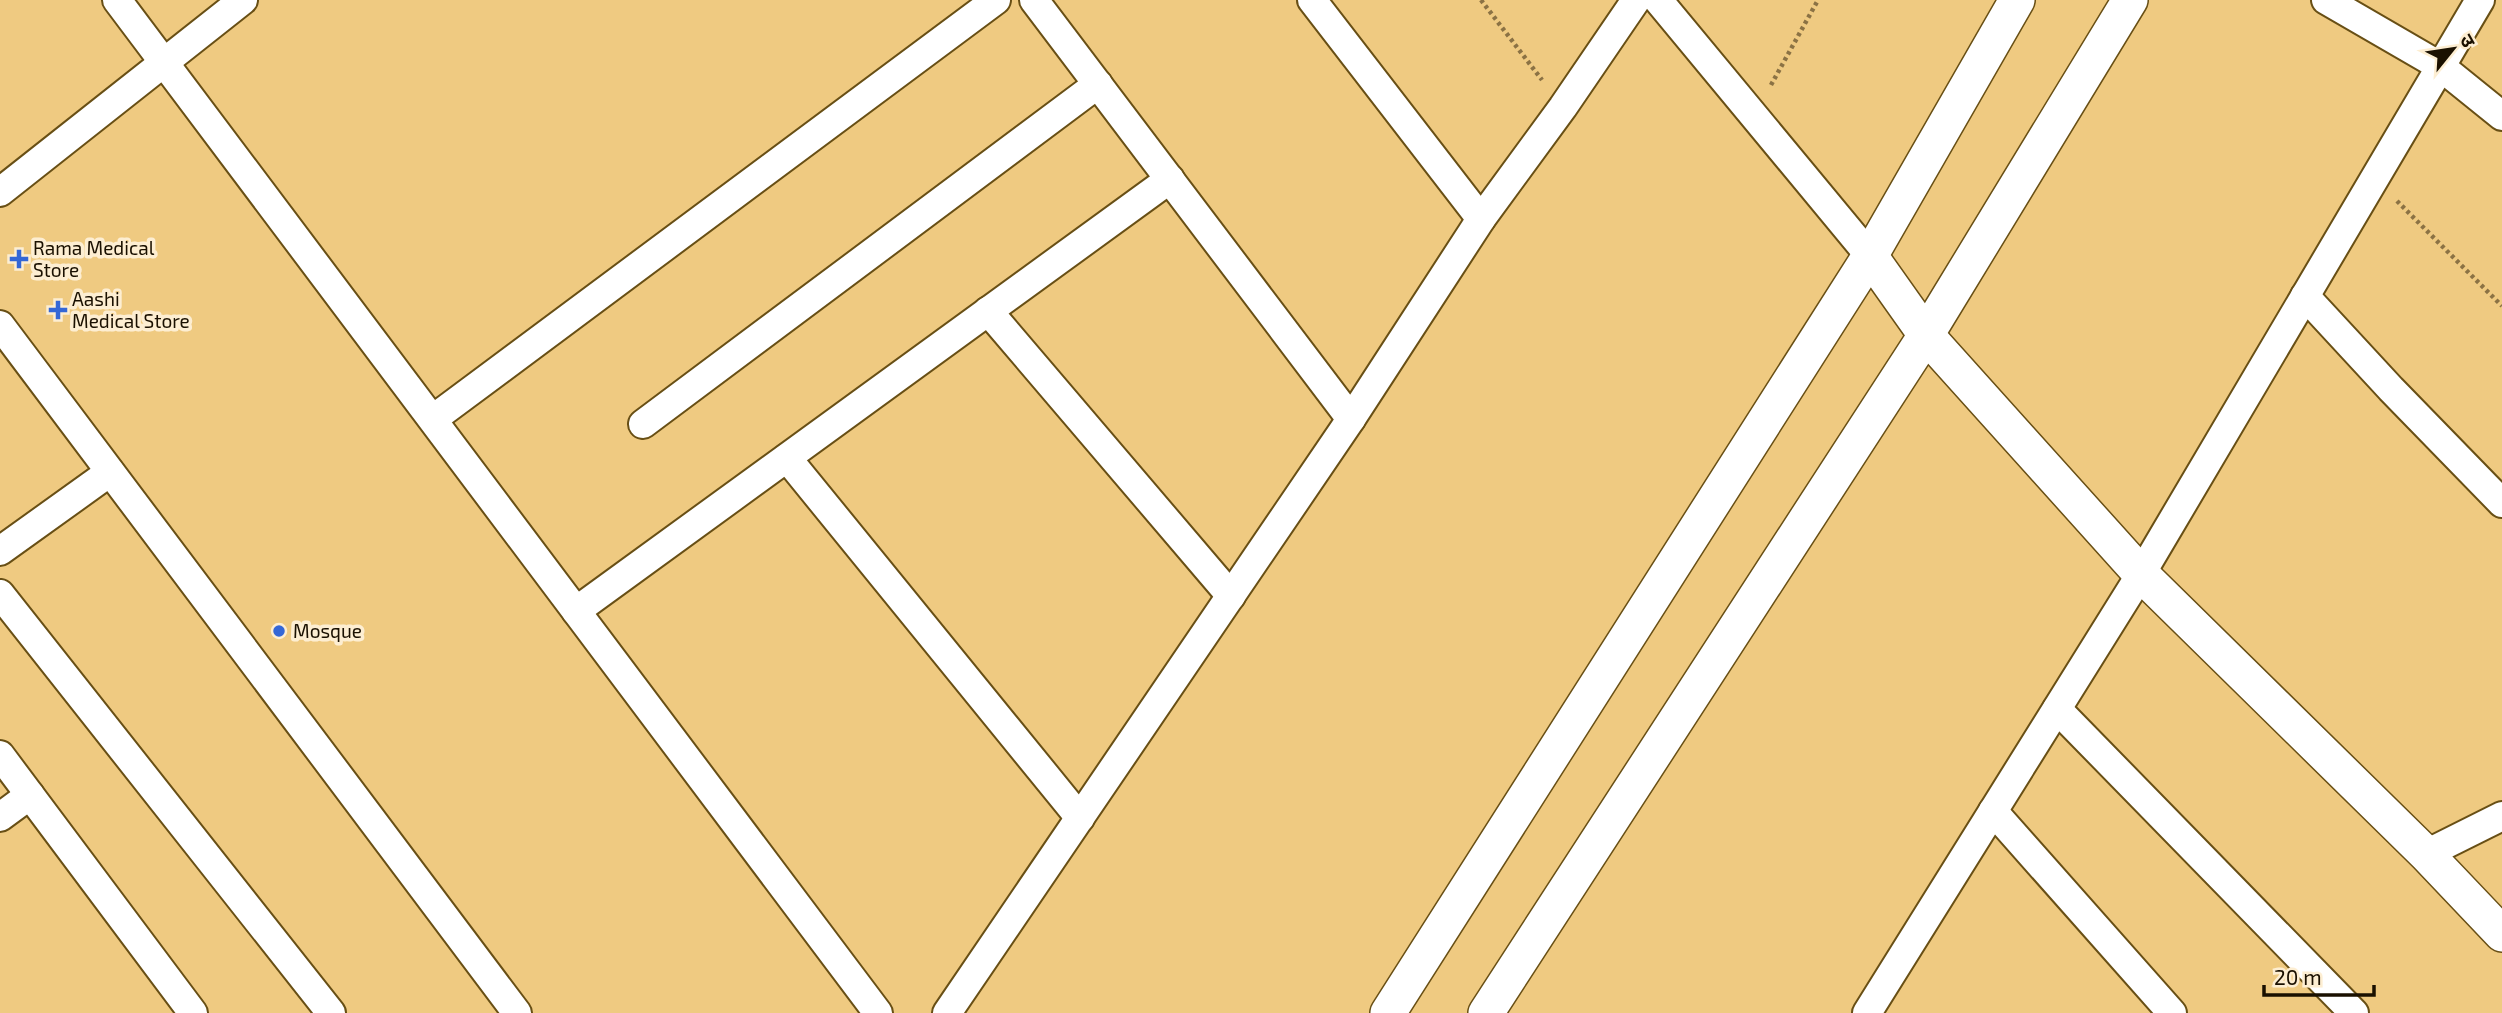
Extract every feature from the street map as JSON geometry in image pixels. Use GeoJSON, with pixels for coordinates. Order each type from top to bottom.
{"type":"FeatureCollection","features":[{"type":"Feature","properties":{"kind":"street"},"geometry":{"type":"LineString","coordinates":[[117,0],[878,1013]]}},
{"type":"Feature","properties":{"kind":"street"},"geometry":{"type":"LineString","coordinates":[[0,192],[243,0]]}},
{"type":"Feature","properties":{"kind":"street"},"geometry":{"type":"LineString","coordinates":[[433,419],[996,0]]}},
{"type":"Feature","properties":{"kind":"street"},"geometry":{"type":"LineString","coordinates":[[1034,0],[1351,419]]}},
{"type":"Feature","properties":{"kind":"street"},"geometry":{"type":"LineString","coordinates":[[1312,0],[1481,219]]}},
{"type":"Feature","properties":{"kind":"street"},"geometry":{"type":"LineString","coordinates":[[947,1013],[1351,419],[1481,219],[1563,107],[1636,0]]}},
{"type":"Feature","properties":{"kind":"street"},"geometry":{"type":"LineString","coordinates":[[1658,0],[1870,256],[1926,335],[2141,574],[2426,854],[2502,934]]}},
{"type":"Feature","properties":{"kind":"street"},"geometry":{"type":"LineString","coordinates":[[1388,1013],[1870,256],[2017,0]]}},
{"type":"Feature","properties":{"kind":"street"},"geometry":{"type":"LineString","coordinates":[[1486,1013],[1926,335],[2130,0]]}},
{"type":"Feature","properties":{"kind":"street"},"geometry":{"type":"LineString","coordinates":[[2326,0],[2440,66],[2502,116]]}},
{"type":"Feature","properties":{"kind":"street"},"geometry":{"type":"LineString","coordinates":[[1867,1013],[2141,574],[2480,0]]}},
{"type":"Feature","properties":{"kind":"street"},"geometry":{"type":"LineString","coordinates":[[643,424],[1098,84]]}},
{"type":"Feature","properties":{"kind":"street"},"geometry":{"type":"LineString","coordinates":[[576,611],[1170,179]]}},
{"type":"Feature","properties":{"kind":"street"},"geometry":{"type":"LineString","coordinates":[[2305,296],[2502,503]]}},
{"type":"Feature","properties":{"kind":"street"},"geometry":{"type":"LineString","coordinates":[[988,311],[1231,596]]}},
{"type":"Feature","properties":{"kind":"street"},"geometry":{"type":"LineString","coordinates":[[0,325],[517,1013]]}},
{"type":"Feature","properties":{"kind":"street"},"geometry":{"type":"LineString","coordinates":[[787,458],[1080,818]]}},
{"type":"Feature","properties":{"kind":"street"},"geometry":{"type":"LineString","coordinates":[[0,551],[110,472]]}},
{"type":"Feature","properties":{"kind":"street"},"geometry":{"type":"LineString","coordinates":[[0,594],[331,1013]]}},
{"type":"Feature","properties":{"kind":"street"},"geometry":{"type":"LineString","coordinates":[[2057,709],[2354,1013]]}},
{"type":"Feature","properties":{"kind":"street"},"geometry":{"type":"LineString","coordinates":[[0,755],[193,1013]]}},
{"type":"Feature","properties":{"kind":"street"},"geometry":{"type":"LineString","coordinates":[[0,817],[30,795]]}},
{"type":"Feature","properties":{"kind":"street"},"geometry":{"type":"LineString","coordinates":[[1993,811],[2172,1013]]}},
{"type":"Feature","properties":{"kind":"street"},"geometry":{"type":"LineString","coordinates":[[2426,854],[2502,816]]}},
{"type":"Feature","properties":{"kind":"path"},"geometry":{"type":"LineString","coordinates":[[1481,0],[1563,107]]}},
{"type":"Feature","properties":{"kind":"path"},"geometry":{"type":"LineString","coordinates":[[1754,116],[1818,0]]}},
{"type":"Feature","properties":{"kind":"path"},"geometry":{"type":"LineString","coordinates":[[2374,178],[2502,306]]}},
{"type":"Feature","properties":{"kind":"place","name":"Rama Medical Store"},"geometry":{"type":"Point","coordinates":[19,259]}},
{"type":"Feature","properties":{"kind":"place","name":"Aashi Medical Store"},"geometry":{"type":"Point","coordinates":[58,310]}},
{"type":"Feature","properties":{"kind":"place","name":"Mosque"},"geometry":{"type":"Point","coordinates":[279,631]}}]}
